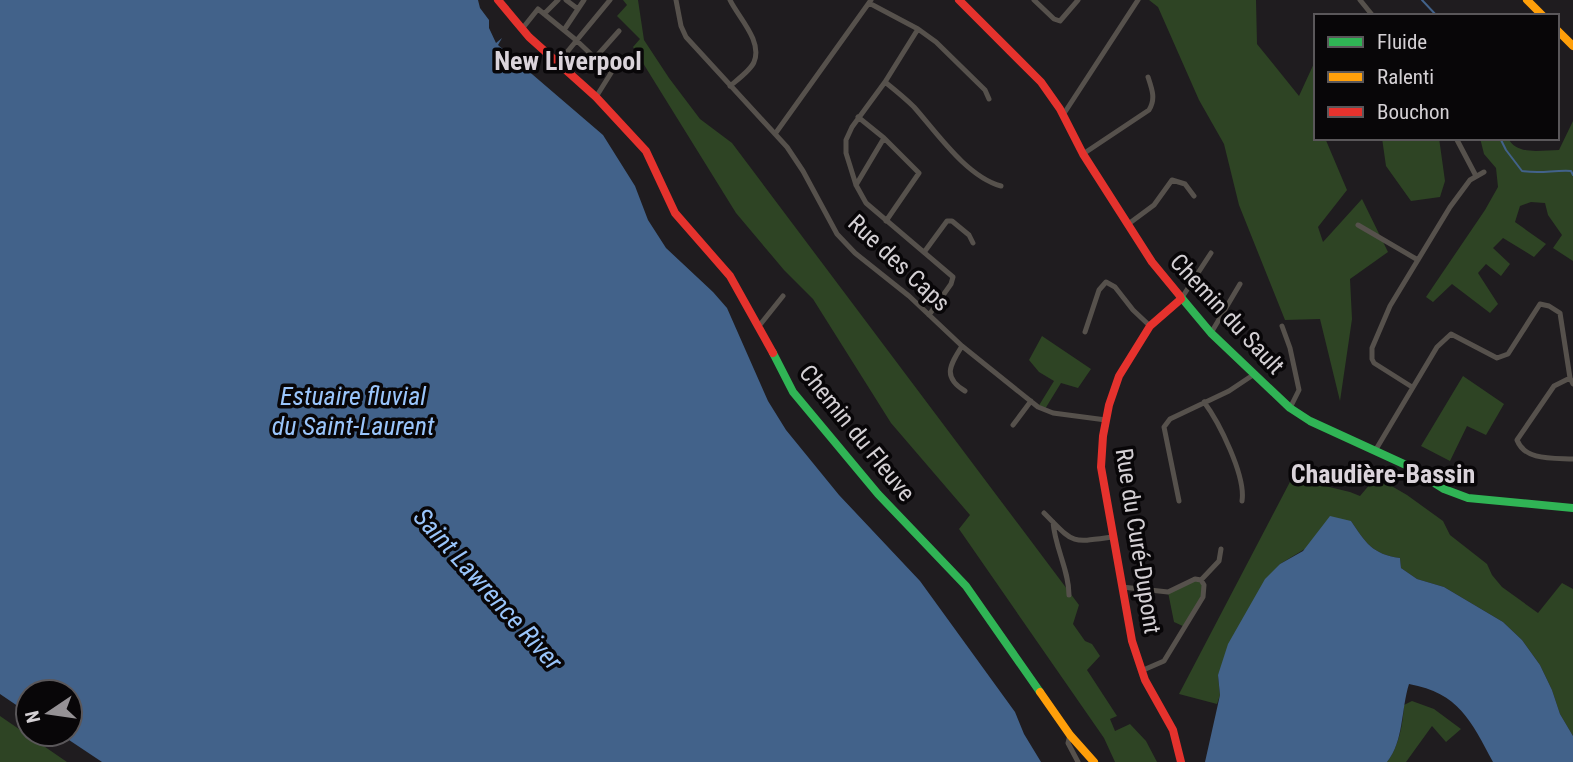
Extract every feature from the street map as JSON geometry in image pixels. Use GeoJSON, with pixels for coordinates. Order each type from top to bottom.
{"type":"FeatureCollection","features":[{"type":"Feature","properties":{"kind":"street","name":"Chemin du Fleuve"},"geometry":{"type":"LineString","coordinates":[[498,0],[522,29],[596,97],[646,151],[675,213],[730,276],[793,392],[878,494],[966,586],[1070,735],[1068,743],[1078,762]]}},
{"type":"Feature","properties":{"kind":"street"},"geometry":{"type":"LineString","coordinates":[[544,14],[558,0]]}},
{"type":"Feature","properties":{"kind":"street"},"geometry":{"type":"LineString","coordinates":[[566,0],[578,9]]}},
{"type":"Feature","properties":{"kind":"street"},"geometry":{"type":"LineString","coordinates":[[564,30],[584,0]]}},
{"type":"Feature","properties":{"kind":"street"},"geometry":{"type":"LineString","coordinates":[[558,63],[610,0]]}},
{"type":"Feature","properties":{"kind":"street","name":"Rue des Caps"},"geometry":{"type":"LineString","coordinates":[[676,0],[686,37],[787,147],[837,234],[855,253],[1038,407],[1054,413],[1106,420]]}},
{"type":"Feature","properties":{"kind":"street"},"geometry":{"type":"LineString","coordinates":[[730,0],[751,36],[755,50],[754,63],[730,86]]}},
{"type":"Feature","properties":{"kind":"street","name":"Chemin du Sault"},"geometry":{"type":"LineString","coordinates":[[959,0],[1041,82],[1127,225],[1181,299],[1211,333],[1290,408],[1310,421],[1405,465],[1444,489],[1468,498],[1573,508]]}},
{"type":"Feature","properties":{"kind":"street"},"geometry":{"type":"LineString","coordinates":[[1034,0],[1054,19],[1060,21],[1078,0]]}},
{"type":"Feature","properties":{"kind":"street"},"geometry":{"type":"LineString","coordinates":[[1063,115],[1138,0]]}},
{"type":"Feature","properties":{"kind":"street"},"geometry":{"type":"LineString","coordinates":[[1360,0],[1371,14]]}},
{"type":"Feature","properties":{"kind":"street"},"geometry":{"type":"LineString","coordinates":[[1527,0],[1541,14]]}},
{"type":"Feature","properties":{"kind":"street"},"geometry":{"type":"LineString","coordinates":[[775,134],[870,1],[918,29],[953,58],[985,90],[989,99]]}},
{"type":"Feature","properties":{"kind":"street"},"geometry":{"type":"LineString","coordinates":[[522,29],[536,10],[576,40],[611,74],[596,97]]}},
{"type":"Feature","properties":{"kind":"street"},"geometry":{"type":"LineString","coordinates":[[918,29],[885,82],[859,117],[846,140],[846,153],[856,185],[866,203],[953,277],[929,315]]}},
{"type":"Feature","properties":{"kind":"street"},"geometry":{"type":"LineString","coordinates":[[595,58],[619,32]]}},
{"type":"Feature","properties":{"kind":"street"},"geometry":{"type":"LineString","coordinates":[[1559,32],[1573,46]]}},
{"type":"Feature","properties":{"kind":"street"},"geometry":{"type":"LineString","coordinates":[[1083,154],[1149,110],[1153,104],[1153,96],[1148,78]]}},
{"type":"Feature","properties":{"kind":"street"},"geometry":{"type":"LineString","coordinates":[[885,82],[912,105],[962,160],[990,183],[1002,186]]}},
{"type":"Feature","properties":{"kind":"street"},"geometry":{"type":"LineString","coordinates":[[859,117],[919,173],[886,221]]}},
{"type":"Feature","properties":{"kind":"street"},"geometry":{"type":"LineString","coordinates":[[856,185],[884,138]]}},
{"type":"Feature","properties":{"kind":"street"},"geometry":{"type":"LineString","coordinates":[[1457,140],[1476,176]]}},
{"type":"Feature","properties":{"kind":"street"},"geometry":{"type":"LineString","coordinates":[[1412,387],[1374,363],[1371,355],[1386,314],[1450,207],[1470,180],[1484,172]]}},
{"type":"Feature","properties":{"kind":"street"},"geometry":{"type":"LineString","coordinates":[[1127,225],[1154,205],[1172,180],[1185,184],[1194,196]]}},
{"type":"Feature","properties":{"kind":"street"},"geometry":{"type":"LineString","coordinates":[[925,251],[947,221],[952,221],[970,235],[973,243]]}},
{"type":"Feature","properties":{"kind":"street"},"geometry":{"type":"LineString","coordinates":[[1358,225],[1418,260]]}},
{"type":"Feature","properties":{"kind":"street"},"geometry":{"type":"LineString","coordinates":[[1181,299],[1211,253]]}},
{"type":"Feature","properties":{"kind":"street"},"geometry":{"type":"LineString","coordinates":[[1085,332],[1099,290],[1107,282],[1115,287],[1150,326]]}},
{"type":"Feature","properties":{"kind":"street"},"geometry":{"type":"LineString","coordinates":[[1211,333],[1240,284]]}},
{"type":"Feature","properties":{"kind":"street"},"geometry":{"type":"LineString","coordinates":[[759,326],[783,296]]}},
{"type":"Feature","properties":{"kind":"street","name":"Rue du Curé-Dupont"},"geometry":{"type":"LineString","coordinates":[[1181,299],[1150,326],[1119,376],[1106,420],[1101,467],[1132,641],[1141,671],[1174,730],[1181,762]]}},
{"type":"Feature","properties":{"kind":"street"},"geometry":{"type":"LineString","coordinates":[[1375,451],[1437,347],[1451,334],[1497,358],[1508,355],[1540,304],[1560,313],[1571,381],[1554,386],[1517,440],[1520,449],[1529,455],[1573,459]]}},
{"type":"Feature","properties":{"kind":"street"},"geometry":{"type":"LineString","coordinates":[[1282,326],[1299,390],[1290,408]]}},
{"type":"Feature","properties":{"kind":"street"},"geometry":{"type":"LineString","coordinates":[[962,345],[950,365],[950,376],[956,386],[965,391]]}},
{"type":"Feature","properties":{"kind":"street"},"geometry":{"type":"LineString","coordinates":[[1179,501],[1164,427],[1170,419],[1229,391],[1253,374]]}},
{"type":"Feature","properties":{"kind":"street"},"geometry":{"type":"LineString","coordinates":[[1013,425],[1031,401]]}},
{"type":"Feature","properties":{"kind":"street"},"geometry":{"type":"LineString","coordinates":[[1205,402],[1238,471],[1244,491],[1242,501]]}},
{"type":"Feature","properties":{"kind":"street"},"geometry":{"type":"LineString","coordinates":[[1044,513],[1069,538],[1079,542],[1113,537]]}},
{"type":"Feature","properties":{"kind":"street"},"geometry":{"type":"LineString","coordinates":[[1053,522],[1055,542],[1069,581],[1069,595]]}},
{"type":"Feature","properties":{"kind":"street"},"geometry":{"type":"LineString","coordinates":[[1201,580],[1219,561],[1221,549]]}},
{"type":"Feature","properties":{"kind":"street"},"geometry":{"type":"LineString","coordinates":[[1122,587],[1168,592],[1195,579],[1201,580]]}},
{"type":"Feature","properties":{"kind":"street"},"geometry":{"type":"LineString","coordinates":[[1141,671],[1164,661],[1203,597],[1205,590],[1201,580]]}},
{"type":"Feature","properties":{"kind":"street"},"geometry":{"type":"LineString","coordinates":[[1070,735],[1094,762]]}},
{"type":"Feature","properties":{"kind":"green space"},"geometry":{"type":"Polygon","coordinates":[[[623,0],[638,0],[644,40],[669,78],[700,119],[732,143],[1079,605],[1073,624],[1100,656],[1087,670],[1117,716],[1110,719],[1115,731],[1130,724],[1146,741],[1157,762],[1115,762],[1104,738],[959,529],[970,515],[891,423],[813,299],[784,270],[736,213],[633,47],[640,39],[617,16],[627,5],[623,0]]]}},
{"type":"Feature","properties":{"kind":"green space"},"geometry":{"type":"Polygon","coordinates":[[[1149,0],[1256,0],[1257,44],[1299,96],[1314,63],[1314,140],[1326,140],[1347,190],[1318,227],[1323,242],[1362,199],[1388,252],[1350,279],[1352,319],[1340,401],[1320,319],[1285,320],[1239,205],[1224,144],[1199,100],[1158,7],[1149,0]]]}},
{"type":"Feature","properties":{"kind":"green space"},"geometry":{"type":"Polygon","coordinates":[[[1573,121],[1573,261],[1553,248],[1562,235],[1548,215],[1545,203],[1531,202],[1520,206],[1515,222],[1546,244],[1534,257],[1503,238],[1493,248],[1510,264],[1501,276],[1486,264],[1478,273],[1498,304],[1490,313],[1452,284],[1433,302],[1426,297],[1498,187],[1496,168],[1484,154],[1480,140],[1509,140],[1517,147],[1530,151],[1559,150],[1573,121]]]}},
{"type":"Feature","properties":{"kind":"green space"},"geometry":{"type":"Polygon","coordinates":[[[1382,140],[1439,140],[1445,181],[1440,197],[1411,201],[1386,166],[1382,140]]]}},
{"type":"Feature","properties":{"kind":"green space"},"geometry":{"type":"Polygon","coordinates":[[[1042,336],[1091,369],[1078,388],[1061,383],[1045,409],[1038,407],[1054,381],[1039,372],[1029,360],[1042,336]]]}},
{"type":"Feature","properties":{"kind":"green space"},"geometry":{"type":"Polygon","coordinates":[[[1463,376],[1504,404],[1486,435],[1467,426],[1450,461],[1421,446],[1463,376]]]}},
{"type":"Feature","properties":{"kind":"green space"},"geometry":{"type":"Polygon","coordinates":[[[1376,477],[1443,521],[1450,535],[1487,564],[1502,587],[1538,613],[1562,583],[1573,589],[1573,736],[1560,714],[1540,665],[1522,640],[1503,622],[1444,587],[1417,579],[1401,568],[1400,558],[1376,550],[1361,536],[1351,521],[1280,564],[1218,675],[1220,695],[1217,704],[1179,694],[1292,478],[1360,496],[1376,477]]]}},
{"type":"Feature","properties":{"kind":"green space"},"geometry":{"type":"Polygon","coordinates":[[[1195,579],[1201,580],[1205,590],[1185,627],[1174,622],[1168,592],[1195,579]]]}},
{"type":"Feature","properties":{"kind":"green space"},"geometry":{"type":"Polygon","coordinates":[[[1412,701],[1434,709],[1461,729],[1446,742],[1432,726],[1406,762],[1387,762],[1400,735],[1404,705],[1412,701]]]}},
{"type":"Feature","properties":{"kind":"green space"},"geometry":{"type":"Polygon","coordinates":[[[0,716],[14,726],[14,748],[47,748],[67,762],[0,762],[0,716]]]}},
{"type":"Feature","properties":{"kind":"water","name":"Estuaire fluvial du Saint-Laurent"},"geometry":{"type":"Polygon","coordinates":[[[0,0],[478,0],[480,8],[489,20],[489,28],[496,43],[502,38],[498,45],[603,135],[635,186],[648,220],[666,248],[727,308],[768,401],[786,430],[839,495],[920,581],[1015,712],[1024,734],[1041,762],[102,762],[81,748],[84,748],[84,678],[14,678],[14,704],[0,694],[0,0]]]}},
{"type":"Feature","properties":{"kind":"water"},"geometry":{"type":"Polygon","coordinates":[[[1330,516],[1351,521],[1376,550],[1400,558],[1401,568],[1417,579],[1444,587],[1503,622],[1522,640],[1540,665],[1560,714],[1573,736],[1573,762],[1493,762],[1462,711],[1440,694],[1409,684],[1399,735],[1387,762],[1205,762],[1220,695],[1218,675],[1228,644],[1265,579],[1280,564],[1303,551],[1330,516]]]}},
{"type":"Feature","properties":{"kind":"waterway"},"geometry":{"type":"LineString","coordinates":[[1422,0],[1435,14]]}},
{"type":"Feature","properties":{"kind":"waterway"},"geometry":{"type":"LineString","coordinates":[[1501,140],[1522,171],[1571,171],[1573,175]]}},
{"type":"Feature","properties":{"kind":"traffic: fast"},"geometry":{"type":"LineString","coordinates":[[1180,296],[1211,333],[1290,408],[1310,421],[1406,465],[1444,489],[1468,498],[1573,508]]}},
{"type":"Feature","properties":{"kind":"traffic: fast"},"geometry":{"type":"LineString","coordinates":[[773,353],[793,392],[878,494],[966,586],[1040,692]]}},
{"type":"Feature","properties":{"kind":"traffic: slow"},"geometry":{"type":"LineString","coordinates":[[1527,0],[1541,14]]}},
{"type":"Feature","properties":{"kind":"traffic: slow"},"geometry":{"type":"LineString","coordinates":[[1559,32],[1573,46]]}},
{"type":"Feature","properties":{"kind":"traffic: slow"},"geometry":{"type":"LineString","coordinates":[[1040,692],[1070,735],[1094,762]]}},
{"type":"Feature","properties":{"kind":"traffic: jam"},"geometry":{"type":"LineString","coordinates":[[498,0],[529,37],[596,97],[646,151],[675,213],[730,276],[773,353]]}},
{"type":"Feature","properties":{"kind":"traffic: jam"},"geometry":{"type":"LineString","coordinates":[[959,0],[1041,82],[1152,262],[1180,296]]}},
{"type":"Feature","properties":{"kind":"traffic: jam"},"geometry":{"type":"LineString","coordinates":[[1181,299],[1150,326],[1119,376],[1109,405],[1101,467],[1132,641],[1145,680],[1173,730],[1181,762]]}},
{"type":"Feature","properties":{"kind":"district","name":"New Liverpool"},"geometry":{"type":"Point","coordinates":[568,61]}},
{"type":"Feature","properties":{"kind":"district","name":"Chaudière-Bassin"},"geometry":{"type":"Point","coordinates":[1383,474]}},
{"type":"Feature","properties":{"kind":"water label","name":"Saint Lawrence River"},"geometry":{"type":"Point","coordinates":[488,589]}}]}
